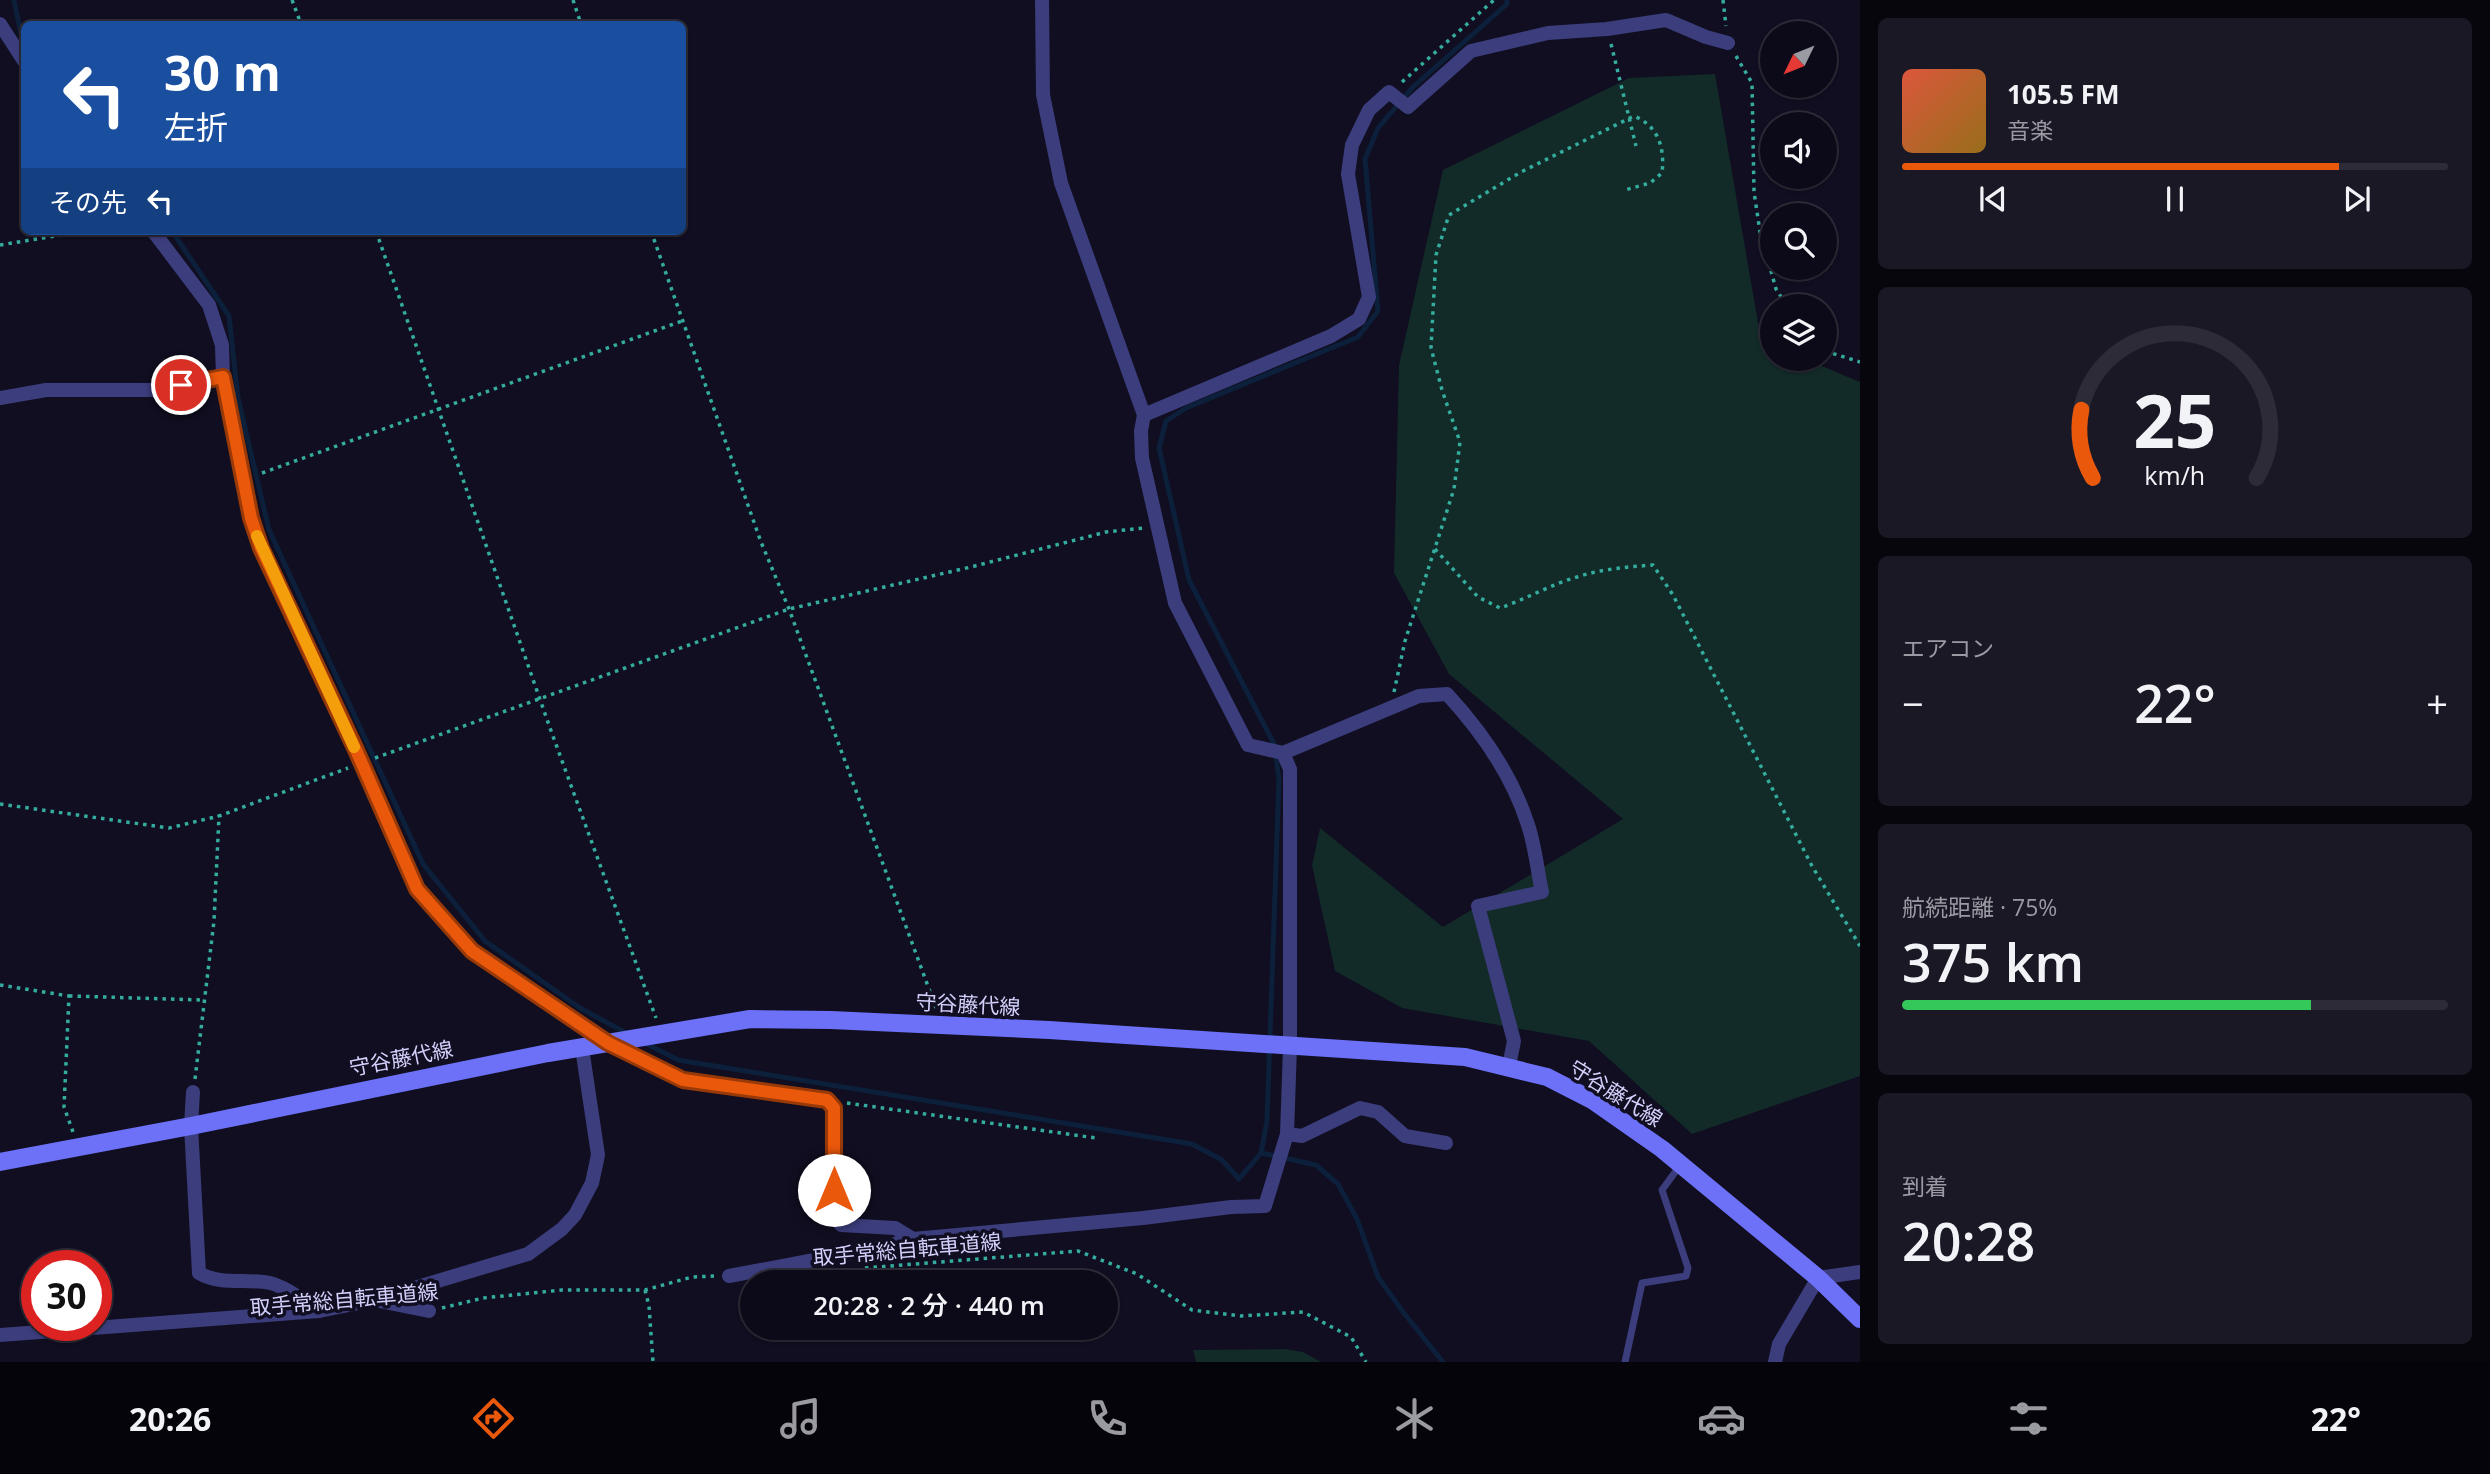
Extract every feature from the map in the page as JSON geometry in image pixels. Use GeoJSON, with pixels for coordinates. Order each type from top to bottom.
{"type":"FeatureCollection","features":[{"type":"Feature","properties":{"kind":"main road","name":"守谷藤代線"},"geometry":{"type":"LineString","coordinates":[[0,1162],[191,1126],[384,1085],[750,1018],[1049,1030],[1465,1057],[1547,1077],[1592,1100],[1681,1164],[1818,1278],[1860,1319]]}},
{"type":"Feature","properties":{"kind":"street"},"geometry":{"type":"LineString","coordinates":[[1042,0],[1043,94],[1061,184],[1144,415],[1140,431],[1142,458],[1175,603],[1248,745],[1282,753],[1419,696],[1447,694],[1476,726],[1505,769],[1528,823],[1542,891],[1478,906],[1514,1041],[1509,1066]]}},
{"type":"Feature","properties":{"kind":"street"},"geometry":{"type":"LineString","coordinates":[[1144,415],[1331,336],[1359,319],[1369,297],[1348,174],[1352,145],[1369,110],[1390,92],[1408,107],[1471,51],[1548,33],[1607,29],[1667,20],[1706,37],[1728,43]]}},
{"type":"Feature","properties":{"kind":"street"},"geometry":{"type":"LineString","coordinates":[[0,24],[21,56]]}},
{"type":"Feature","properties":{"kind":"street"},"geometry":{"type":"LineString","coordinates":[[156,235],[209,305],[222,345],[223,377],[251,518],[261,548],[417,889],[472,951],[611,1043],[683,1080],[827,1100],[834,1108],[834,1217],[841,1225],[895,1228],[913,1239]]}},
{"type":"Feature","properties":{"kind":"street"},"geometry":{"type":"LineString","coordinates":[[0,398],[46,390],[154,390],[223,377]]}},
{"type":"Feature","properties":{"kind":"street"},"geometry":{"type":"LineString","coordinates":[[729,1276],[913,1239],[1143,1218],[1231,1207],[1265,1206],[1285,1140],[1284,1047],[1290,769],[1282,753]]}},
{"type":"Feature","properties":{"kind":"street"},"geometry":{"type":"LineString","coordinates":[[0,1335],[319,1311],[374,1300],[528,1254],[562,1230],[575,1214],[592,1183],[598,1155],[582,1048]]}},
{"type":"Feature","properties":{"kind":"street"},"geometry":{"type":"LineString","coordinates":[[193,1092],[191,1126],[199,1273],[235,1282],[271,1283],[319,1311]]}},
{"type":"Feature","properties":{"kind":"street"},"geometry":{"type":"LineString","coordinates":[[1285,1140],[1302,1136],[1360,1108],[1378,1112],[1405,1136],[1446,1143]]}},
{"type":"Feature","properties":{"kind":"street"},"geometry":{"type":"LineString","coordinates":[[1775,1362],[1779,1345],[1818,1278],[1860,1272]]}},
{"type":"Feature","properties":{"kind":"street"},"geometry":{"type":"LineString","coordinates":[[374,1300],[429,1311]]}},
{"type":"Feature","properties":{"kind":"lane"},"geometry":{"type":"LineString","coordinates":[[1625,1362],[1642,1283],[1686,1276],[1688,1268],[1662,1190],[1681,1164]]}},
{"type":"Feature","properties":{"kind":"path"},"geometry":{"type":"LineString","coordinates":[[292,0],[300,21]]}},
{"type":"Feature","properties":{"kind":"path"},"geometry":{"type":"LineString","coordinates":[[573,0],[580,21]]}},
{"type":"Feature","properties":{"kind":"path"},"geometry":{"type":"LineString","coordinates":[[1390,92],[1494,0]]}},
{"type":"Feature","properties":{"kind":"path"},"geometry":{"type":"LineString","coordinates":[[1723,0],[1728,43],[1752,83],[1754,192],[1760,232],[1779,294]]}},
{"type":"Feature","properties":{"kind":"path"},"geometry":{"type":"LineString","coordinates":[[1607,29],[1636,146]]}},
{"type":"Feature","properties":{"kind":"path"},"geometry":{"type":"LineString","coordinates":[[1390,708],[1405,641],[1454,489],[1460,442],[1431,348],[1436,255],[1449,215],[1521,172],[1633,116],[1647,121],[1657,135],[1664,154],[1662,173],[1650,183],[1625,190]]}},
{"type":"Feature","properties":{"kind":"path"},"geometry":{"type":"LineString","coordinates":[[0,245],[61,235]]}},
{"type":"Feature","properties":{"kind":"path"},"geometry":{"type":"LineString","coordinates":[[377,235],[652,1009],[658,1034]]}},
{"type":"Feature","properties":{"kind":"path"},"geometry":{"type":"LineString","coordinates":[[651,235],[761,542],[789,609],[943,1026]]}},
{"type":"Feature","properties":{"kind":"path"},"geometry":{"type":"LineString","coordinates":[[262,473],[682,321]]}},
{"type":"Feature","properties":{"kind":"path"},"geometry":{"type":"LineString","coordinates":[[1837,355],[1860,362]]}},
{"type":"Feature","properties":{"kind":"path"},"geometry":{"type":"LineString","coordinates":[[0,804],[169,828],[219,816],[789,609],[971,567],[1105,532],[1156,526]]}},
{"type":"Feature","properties":{"kind":"path"},"geometry":{"type":"LineString","coordinates":[[1435,549],[1478,597],[1500,608],[1533,597],[1576,577],[1621,567],[1653,565],[1673,595],[1812,866],[1860,946]]}},
{"type":"Feature","properties":{"kind":"path"},"geometry":{"type":"LineString","coordinates":[[193,1092],[214,921],[219,816]]}},
{"type":"Feature","properties":{"kind":"path"},"geometry":{"type":"LineString","coordinates":[[0,985],[69,996],[204,1000]]}},
{"type":"Feature","properties":{"kind":"path"},"geometry":{"type":"LineString","coordinates":[[69,996],[64,1107],[78,1147]]}},
{"type":"Feature","properties":{"kind":"path"},"geometry":{"type":"LineString","coordinates":[[827,1100],[1096,1138]]}},
{"type":"Feature","properties":{"kind":"path","name":"取手常総自転車道線"},"geometry":{"type":"LineString","coordinates":[[858,1268],[1078,1251],[1137,1274],[1192,1310],[1241,1316],[1303,1312],[1351,1337],[1366,1362]]}},
{"type":"Feature","properties":{"kind":"path","name":"取手常総自転車道線"},"geometry":{"type":"LineString","coordinates":[[429,1311],[482,1298],[549,1291],[645,1290],[692,1277],[729,1276]]}},
{"type":"Feature","properties":{"kind":"path"},"geometry":{"type":"LineString","coordinates":[[645,1290],[649,1306],[653,1362]]}},
{"type":"Feature","properties":{"kind":"green space"},"geometry":{"type":"Polygon","coordinates":[[[1715,74],[1760,334],[1760,371],[1834,371],[1860,382],[1860,1076],[1692,1134],[1589,1041],[1402,1008],[1335,971],[1312,865],[1320,828],[1443,927],[1623,819],[1449,674],[1394,573],[1399,365],[1443,170],[1629,78],[1715,74]]]}},
{"type":"Feature","properties":{"kind":"green space"},"geometry":{"type":"Polygon","coordinates":[[[1285,1349],[1303,1352],[1321,1362],[1196,1362],[1193,1350],[1285,1349]]]}},
{"type":"Feature","properties":{"kind":"waterway"},"geometry":{"type":"LineString","coordinates":[[14,0],[21,34]]}},
{"type":"Feature","properties":{"kind":"waterway"},"geometry":{"type":"LineString","coordinates":[[643,1042],[678,1060],[1192,1144],[1222,1160],[1239,1179],[1261,1153],[1267,1121],[1279,779],[1274,744],[1189,580],[1159,448],[1166,421],[1186,408],[1358,337],[1378,311],[1365,159],[1378,128],[1413,87],[1507,4],[1507,0]]}},
{"type":"Feature","properties":{"kind":"waterway"},"geometry":{"type":"LineString","coordinates":[[175,235],[229,316],[238,398],[269,530],[423,864],[485,941],[580,1008],[628,1034]]}},
{"type":"Feature","properties":{"kind":"waterway"},"geometry":{"type":"LineString","coordinates":[[1261,1153],[1316,1165],[1338,1184],[1357,1219],[1378,1277],[1443,1362]]}},
{"type":"Feature","properties":{"kind":"slow traffic"},"geometry":{"type":"LineString","coordinates":[[257,536],[354,747]]}},
{"type":"Feature","properties":{"kind":"route"},"geometry":{"type":"LineString","coordinates":[[181,385],[223,377],[251,518],[261,548],[356,750],[417,889],[472,951],[608,1043],[683,1080],[827,1100],[834,1108],[834,1190]]}}]}
